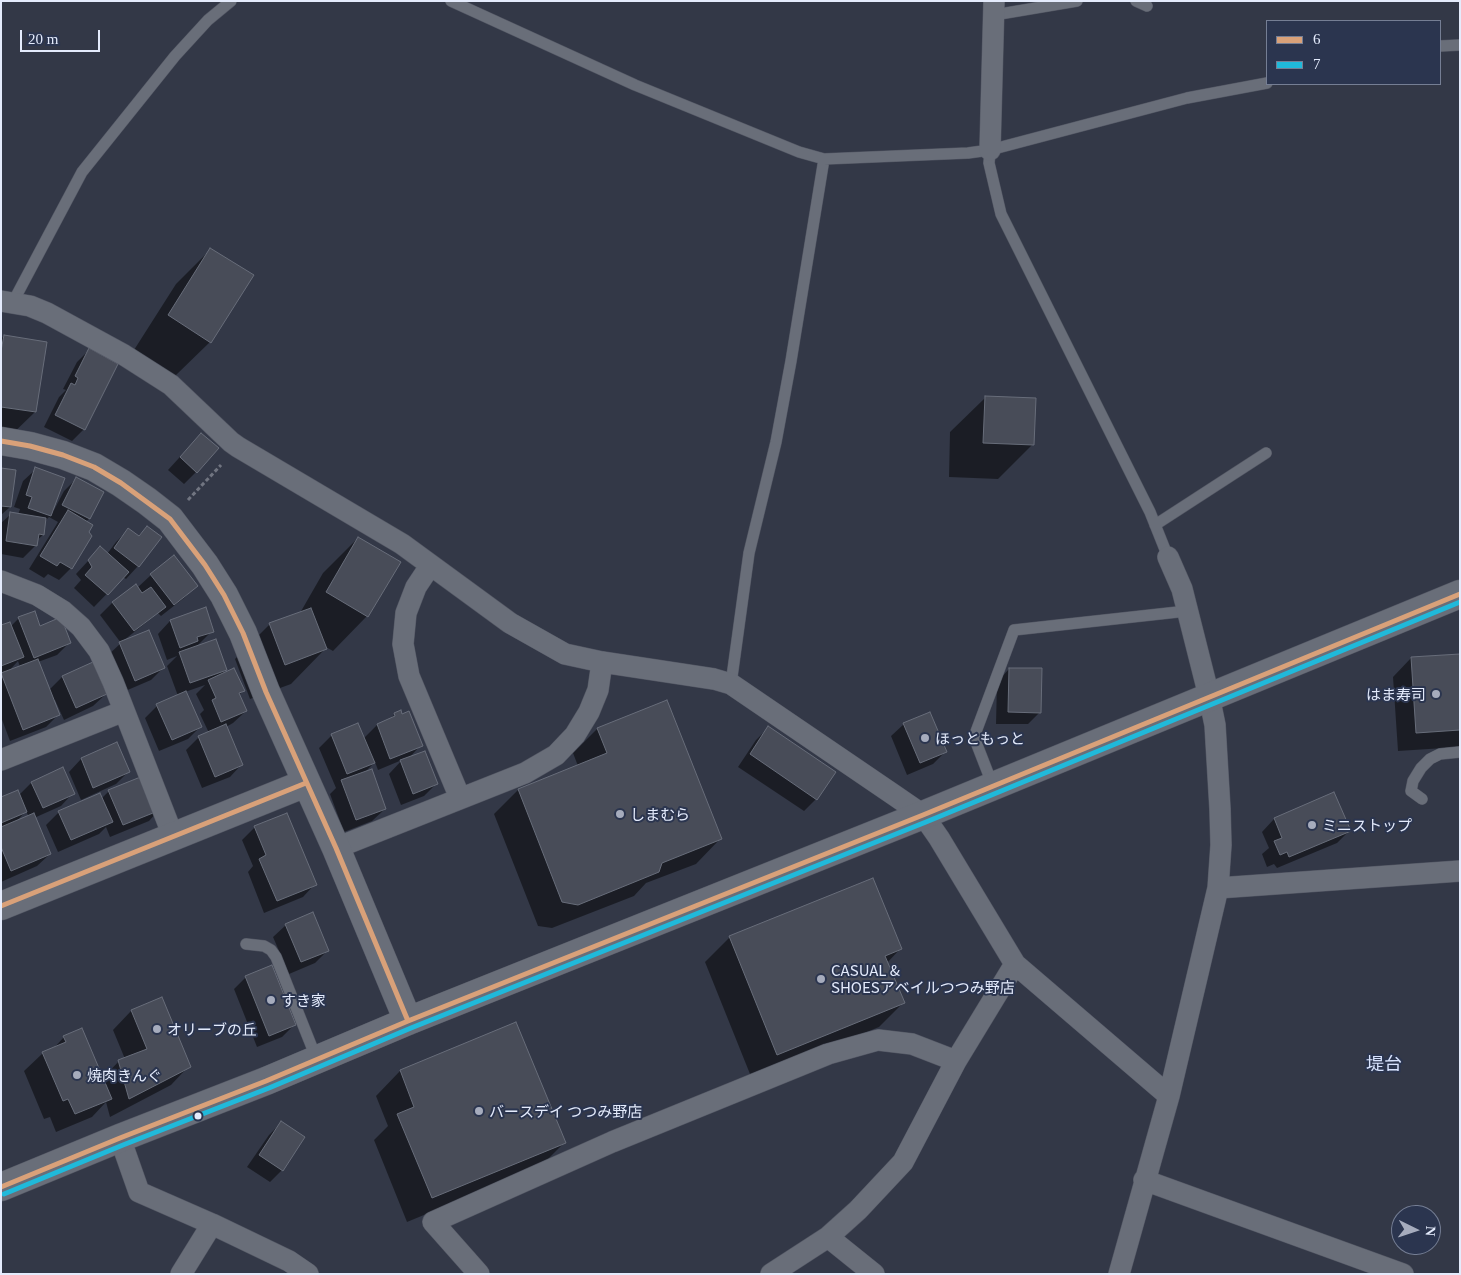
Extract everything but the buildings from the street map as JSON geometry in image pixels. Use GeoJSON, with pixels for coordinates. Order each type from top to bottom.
{"type":"FeatureCollection","features":[{"type":"Feature","properties":{"kind":"street"},"geometry":{"type":"LineString","coordinates":[[990,150],[994,8]]}},
{"type":"Feature","properties":{"kind":"street"},"geometry":{"type":"LineString","coordinates":[[7,302],[30,306],[47,313],[124,355],[171,385],[238,447],[402,544],[510,623],[557,650],[565,654],[602,662],[714,679],[731,684],[923,815],[939,838],[1015,964],[1169,1096]]}},
{"type":"Feature","properties":{"kind":"street"},"geometry":{"type":"LineString","coordinates":[[1,441],[30,446],[63,455],[94,468],[121,483],[170,519],[205,565],[224,594],[243,633],[266,692],[336,848],[408,1021]]}},
{"type":"Feature","properties":{"kind":"street"},"geometry":{"type":"LineString","coordinates":[[1118,1274],[1169,1096],[1218,888],[1220,809],[1215,725],[1210,696],[1182,589],[1168,557]]}},
{"type":"Feature","properties":{"kind":"street"},"geometry":{"type":"LineString","coordinates":[[430,566],[416,587],[406,613],[403,644],[409,676],[460,798]]}},
{"type":"Feature","properties":{"kind":"street"},"geometry":{"type":"LineString","coordinates":[[1,581],[37,595],[63,611],[81,627],[99,651],[173,836]]}},
{"type":"Feature","properties":{"kind":"street"},"geometry":{"type":"LineString","coordinates":[[1,1187],[266,1081],[408,1021],[923,815],[1460,594]]}},
{"type":"Feature","properties":{"kind":"street"},"geometry":{"type":"LineString","coordinates":[[336,848],[525,773],[556,755],[575,735],[589,712],[598,690],[602,662]]}},
{"type":"Feature","properties":{"kind":"street"},"geometry":{"type":"LineString","coordinates":[[1,760],[124,711]]}},
{"type":"Feature","properties":{"kind":"street"},"geometry":{"type":"LineString","coordinates":[[1,906],[306,783]]}},
{"type":"Feature","properties":{"kind":"street"},"geometry":{"type":"LineString","coordinates":[[1218,888],[1460,871]]}},
{"type":"Feature","properties":{"kind":"street"},"geometry":{"type":"LineString","coordinates":[[771,1274],[828,1237],[858,1210],[903,1162],[956,1061],[1015,964]]}},
{"type":"Feature","properties":{"kind":"street"},"geometry":{"type":"LineString","coordinates":[[479,1274],[433,1222],[612,1142],[828,1054],[878,1040],[912,1044],[956,1061]]}},
{"type":"Feature","properties":{"kind":"street"},"geometry":{"type":"LineString","coordinates":[[120,1138],[139,1192],[289,1261],[308,1274]]}},
{"type":"Feature","properties":{"kind":"street"},"geometry":{"type":"LineString","coordinates":[[1144,1180],[1403,1274]]}},
{"type":"Feature","properties":{"kind":"street"},"geometry":{"type":"LineString","coordinates":[[181,1274],[212,1224]]}},
{"type":"Feature","properties":{"kind":"street"},"geometry":{"type":"LineString","coordinates":[[828,1237],[874,1274]]}},
{"type":"Feature","properties":{"kind":"lane"},"geometry":{"type":"LineString","coordinates":[[7,302],[82,172],[175,56],[208,20],[231,1]]}},
{"type":"Feature","properties":{"kind":"lane"},"geometry":{"type":"LineString","coordinates":[[451,1],[635,85],[799,152],[824,159],[968,153],[990,150],[1188,98],[1266,83]]}},
{"type":"Feature","properties":{"kind":"lane"},"geometry":{"type":"LineString","coordinates":[[994,8],[1078,1]]}},
{"type":"Feature","properties":{"kind":"lane"},"geometry":{"type":"LineString","coordinates":[[1441,46],[1460,45]]}},
{"type":"Feature","properties":{"kind":"lane"},"geometry":{"type":"LineString","coordinates":[[990,150],[989,163],[1001,214],[1150,512],[1168,557]]}},
{"type":"Feature","properties":{"kind":"lane"},"geometry":{"type":"LineString","coordinates":[[731,684],[749,553],[776,442],[824,159]]}},
{"type":"Feature","properties":{"kind":"lane"},"geometry":{"type":"LineString","coordinates":[[1155,525],[1266,453]]}},
{"type":"Feature","properties":{"kind":"lane"},"geometry":{"type":"LineString","coordinates":[[993,786],[974,737],[1014,630],[1187,612]]}},
{"type":"Feature","properties":{"kind":"lane"},"geometry":{"type":"LineString","coordinates":[[1422,799],[1411,792],[1413,782],[1421,768],[1430,759],[1440,754],[1460,752]]}},
{"type":"Feature","properties":{"kind":"lane"},"geometry":{"type":"LineString","coordinates":[[246,944],[264,946],[271,950],[276,957],[317,1060]]}},
{"type":"Feature","properties":{"kind":"path"},"geometry":{"type":"LineString","coordinates":[[170,519],[238,447]]}},
{"type":"Feature","properties":{"kind":"transit line","name":"6"},"geometry":{"type":"LineString","coordinates":[[1,441],[30,446],[63,455],[94,467],[121,483],[170,519],[205,565],[224,595],[243,633],[266,692],[336,848],[408,1021]]}},
{"type":"Feature","properties":{"kind":"transit line","name":"6"},"geometry":{"type":"LineString","coordinates":[[1,1187],[266,1081],[408,1021],[923,815],[1460,594]]}},
{"type":"Feature","properties":{"kind":"transit line","name":"7"},"geometry":{"type":"LineString","coordinates":[[4,1194],[269,1088],[411,1028],[926,822],[1460,602]]}},
{"type":"Feature","properties":{"kind":"transit line","name":"6"},"geometry":{"type":"LineString","coordinates":[[1,906],[306,783]]}},
{"type":"Feature","properties":{"kind":"place","name":"はま寿司"},"geometry":{"type":"Point","coordinates":[1436,694]}},
{"type":"Feature","properties":{"kind":"place","name":"ほっともっと"},"geometry":{"type":"Point","coordinates":[925,738]}},
{"type":"Feature","properties":{"kind":"place","name":"しまむら"},"geometry":{"type":"Point","coordinates":[620,814]}},
{"type":"Feature","properties":{"kind":"place","name":"ミニストップ"},"geometry":{"type":"Point","coordinates":[1312,825]}},
{"type":"Feature","properties":{"kind":"place","name":"CASUAL & SHOESアベイルつつみ野店"},"geometry":{"type":"Point","coordinates":[821,979]}},
{"type":"Feature","properties":{"kind":"place","name":"すき家"},"geometry":{"type":"Point","coordinates":[271,1000]}},
{"type":"Feature","properties":{"kind":"place","name":"オリーブの丘"},"geometry":{"type":"Point","coordinates":[157,1029]}},
{"type":"Feature","properties":{"kind":"place","name":"焼肉きんぐ"},"geometry":{"type":"Point","coordinates":[77,1075]}},
{"type":"Feature","properties":{"kind":"place","name":"バースデイ つつみ野店"},"geometry":{"type":"Point","coordinates":[479,1111]}},
{"type":"Feature","properties":{"kind":"district","name":"堤台"},"geometry":{"type":"Point","coordinates":[1384,1063]}}]}
